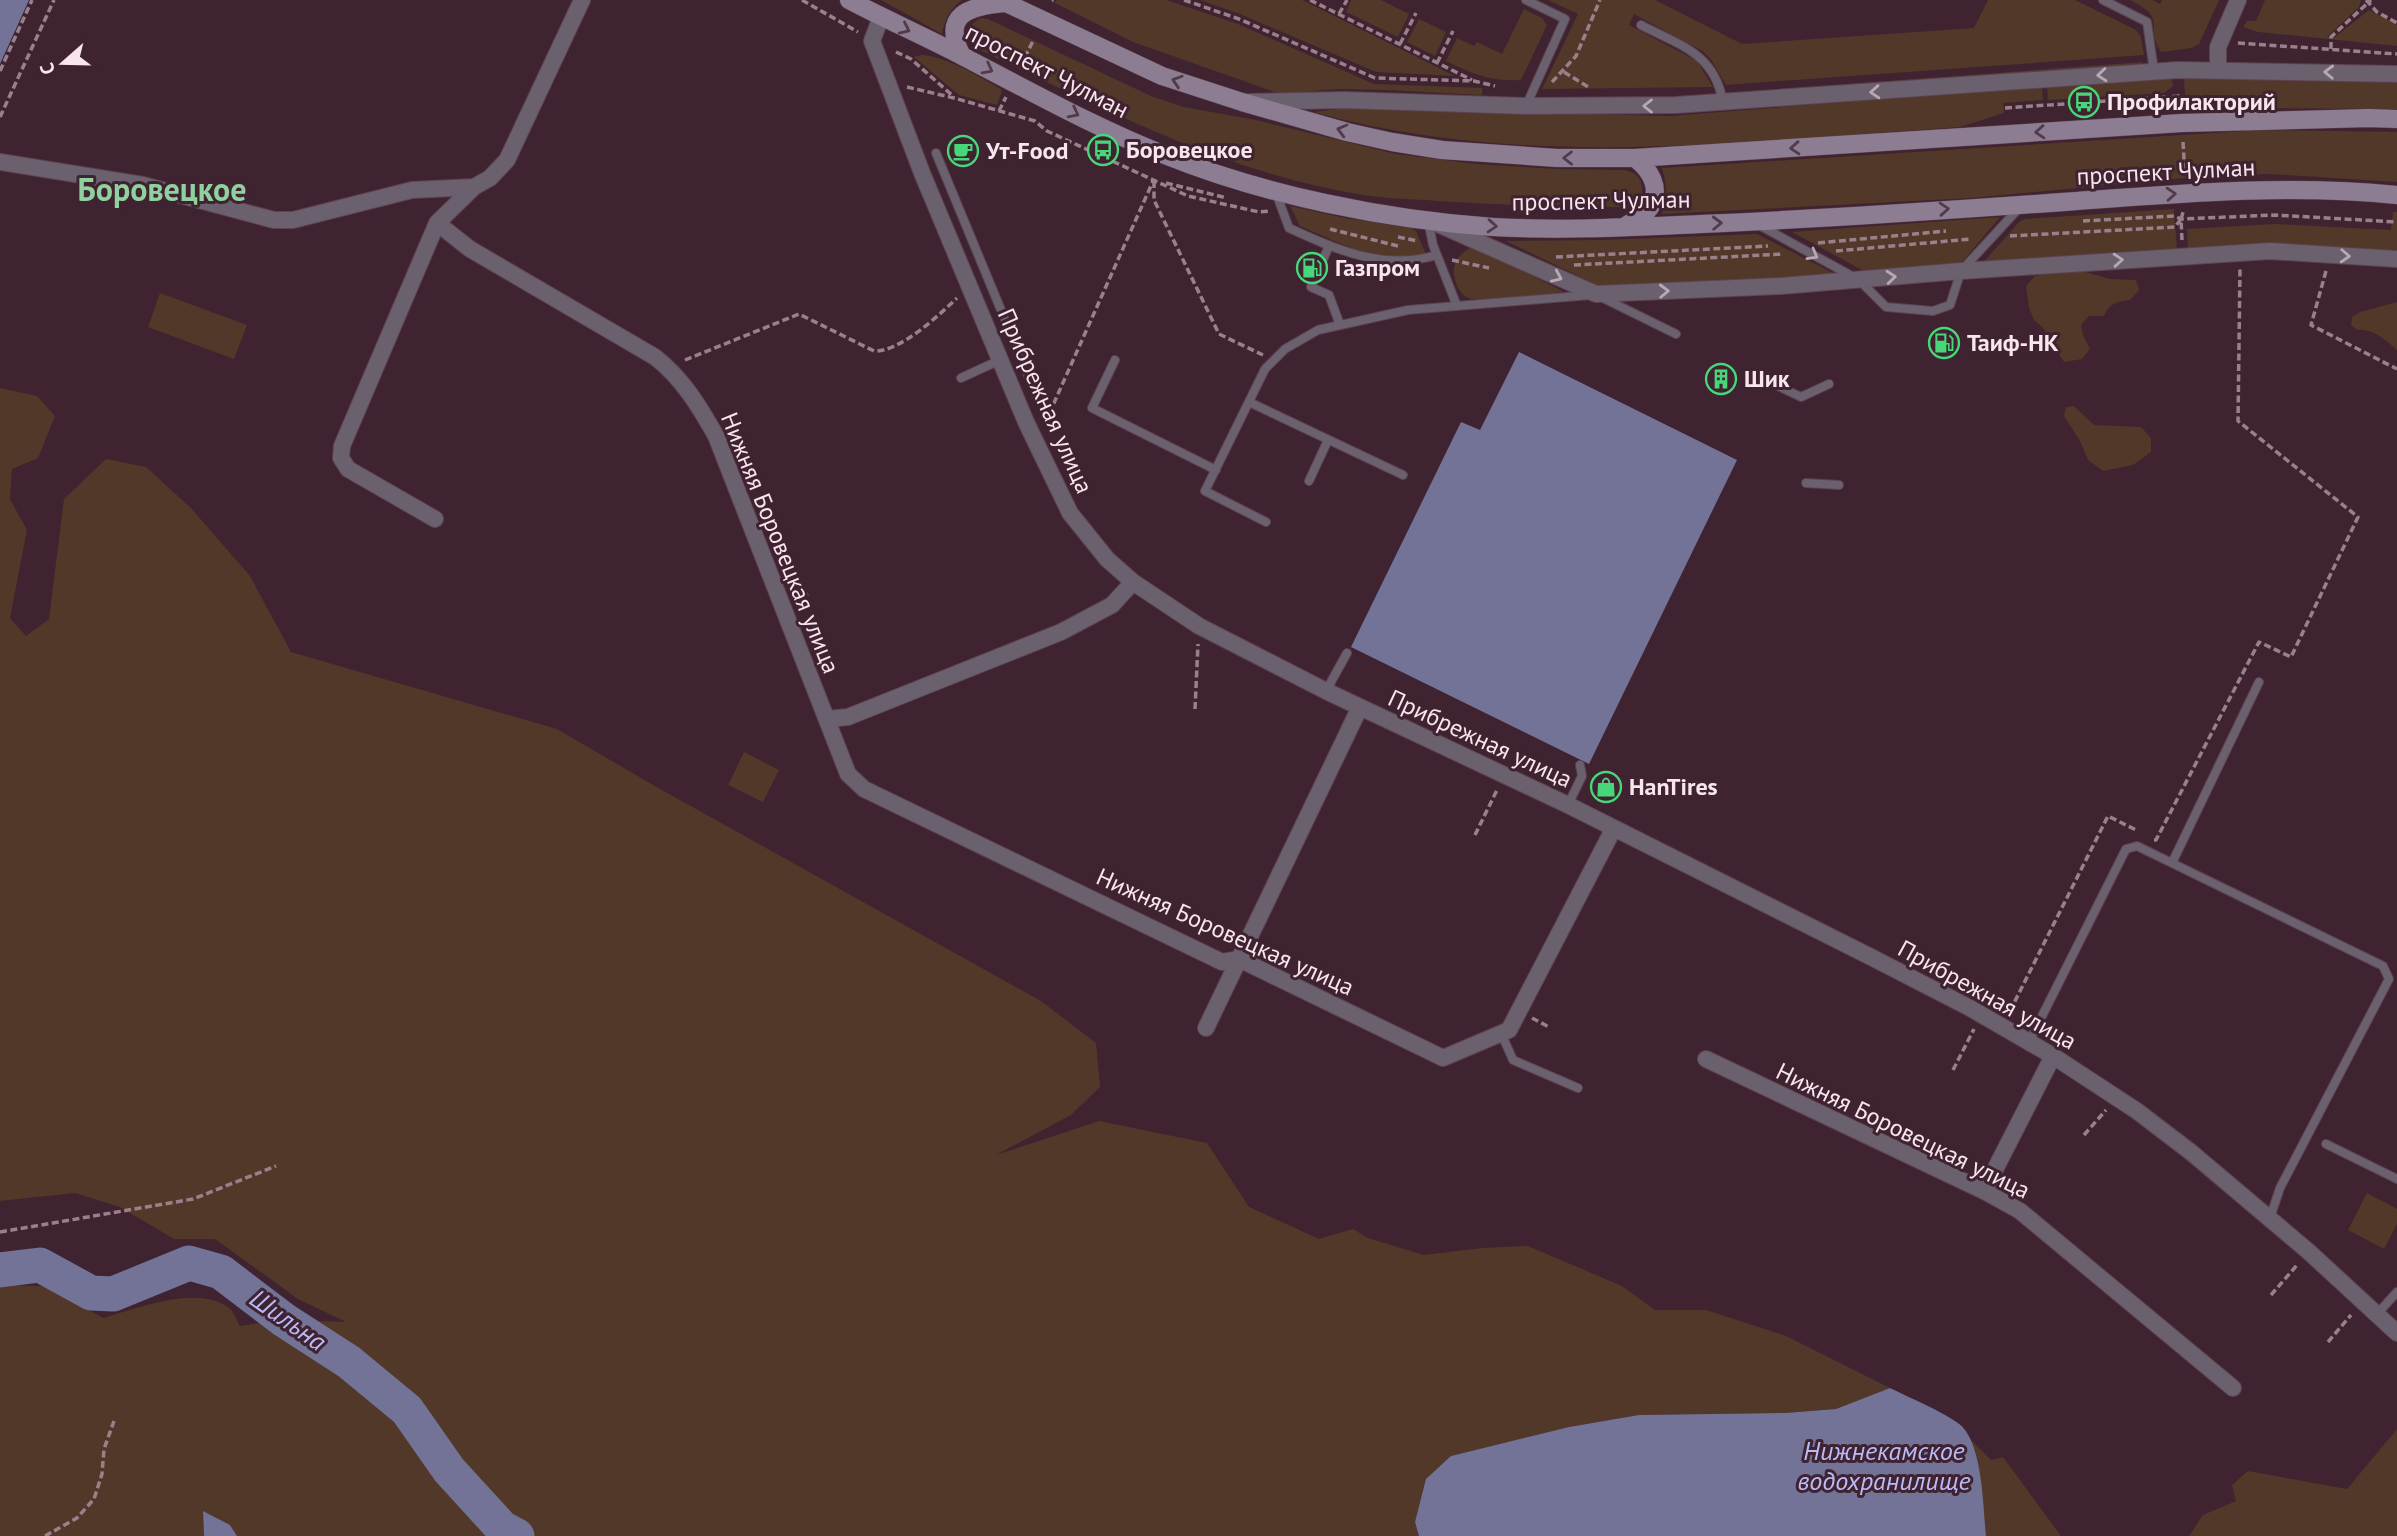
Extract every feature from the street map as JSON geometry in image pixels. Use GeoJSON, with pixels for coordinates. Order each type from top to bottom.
{"type":"FeatureCollection","features":[{"type":"Feature","properties":{"kind":"main road","name":"проспект Чулман"},"geometry":{"type":"LineString","coordinates":[[849,0],[1102,128],[1166,156],[1275,190],[1352,208],[1428,220],[1492,227],[1624,227],[1753,222],[2186,193],[2329,190],[2397,195]]}},
{"type":"Feature","properties":{"kind":"main road","name":"проспект Чулман"},"geometry":{"type":"LineString","coordinates":[[1002,1],[1162,76],[1347,132],[1442,150],[1557,158],[1635,158],[2182,122],[2397,119]]}},
{"type":"Feature","properties":{"kind":"main road"},"geometry":{"type":"LineString","coordinates":[[962,56],[954,32],[955,24],[962,14],[972,7],[1002,1]]}},
{"type":"Feature","properties":{"kind":"main road"},"geometry":{"type":"LineString","coordinates":[[1624,227],[1650,207],[1654,194],[1654,180],[1647,168],[1635,158]]}},
{"type":"Feature","properties":{"kind":"street"},"geometry":{"type":"LineString","coordinates":[[435,519],[348,469],[341,458],[342,446],[437,223],[474,187],[491,178],[507,160],[582,0]]}},
{"type":"Feature","properties":{"kind":"street"},"geometry":{"type":"LineString","coordinates":[[2218,69],[2218,47],[2238,0]]}},
{"type":"Feature","properties":{"kind":"street","name":"Прибрежная улица"},"geometry":{"type":"LineString","coordinates":[[881,18],[872,41],[922,173],[1036,442],[1070,513],[1107,559],[1133,582],[1199,626],[1326,691],[1614,828],[1982,1014],[2053,1056],[2192,1153],[2308,1251],[2397,1333]]}},
{"type":"Feature","properties":{"kind":"street"},"geometry":{"type":"LineString","coordinates":[[1241,102],[1529,98],[1676,106],[2154,71],[2218,69],[2397,74]]}},
{"type":"Feature","properties":{"kind":"street"},"geometry":{"type":"LineString","coordinates":[[0,162],[143,185],[274,220],[293,220],[412,190],[474,187]]}},
{"type":"Feature","properties":{"kind":"street"},"geometry":{"type":"LineString","coordinates":[[1428,220],[1596,294],[1781,286],[1961,271],[2270,251],[2397,259]]}},
{"type":"Feature","properties":{"kind":"street","name":"Нижняя Боровецкая улица"},"geometry":{"type":"LineString","coordinates":[[437,223],[470,249],[655,357],[674,372],[694,398],[716,436],[848,774],[864,789],[1222,962],[1239,959],[1443,1058],[1505,1031]]}},
{"type":"Feature","properties":{"kind":"street"},"geometry":{"type":"LineString","coordinates":[[828,719],[848,717],[1060,632],[1112,605],[1133,582]]}},
{"type":"Feature","properties":{"kind":"street"},"geometry":{"type":"LineString","coordinates":[[1206,1028],[1360,707]]}},
{"type":"Feature","properties":{"kind":"street"},"geometry":{"type":"LineString","coordinates":[[1505,1031],[1614,828]]}},
{"type":"Feature","properties":{"kind":"street"},"geometry":{"type":"LineString","coordinates":[[1984,1191],[2053,1056]]}},
{"type":"Feature","properties":{"kind":"street","name":"Нижняя Боровецкая улица"},"geometry":{"type":"LineString","coordinates":[[1706,1059],[1984,1191],[2020,1212],[2233,1388]]}},
{"type":"Feature","properties":{"kind":"lane"},"geometry":{"type":"LineString","coordinates":[[1526,0],[1565,19],[1529,98]]}},
{"type":"Feature","properties":{"kind":"lane"},"geometry":{"type":"LineString","coordinates":[[2103,0],[2147,22],[2154,71]]}},
{"type":"Feature","properties":{"kind":"lane"},"geometry":{"type":"LineString","coordinates":[[1641,25],[1701,57],[1718,83],[1723,102]]}},
{"type":"Feature","properties":{"kind":"lane"},"geometry":{"type":"LineString","coordinates":[[936,153],[1037,397]]}},
{"type":"Feature","properties":{"kind":"lane"},"geometry":{"type":"LineString","coordinates":[[1275,190],[1289,228],[1329,246],[1383,261],[1410,261],[1437,255]]}},
{"type":"Feature","properties":{"kind":"lane"},"geometry":{"type":"LineString","coordinates":[[1753,222],[1859,280],[1886,307],[1933,312],[1950,305],[1961,271],[2023,204]]}},
{"type":"Feature","properties":{"kind":"lane"},"geometry":{"type":"LineString","coordinates":[[1428,220],[1437,255],[1457,306]]}},
{"type":"Feature","properties":{"kind":"lane"},"geometry":{"type":"LineString","coordinates":[[1329,246],[1311,287],[1329,295],[1339,326]]}},
{"type":"Feature","properties":{"kind":"lane"},"geometry":{"type":"LineString","coordinates":[[1266,522],[1205,491],[1265,369],[1284,349],[1318,330],[1408,310],[1596,294],[1676,334]]}},
{"type":"Feature","properties":{"kind":"lane"},"geometry":{"type":"LineString","coordinates":[[961,378],[1000,360]]}},
{"type":"Feature","properties":{"kind":"lane"},"geometry":{"type":"LineString","coordinates":[[1115,360],[1092,408],[1216,470]]}},
{"type":"Feature","properties":{"kind":"lane"},"geometry":{"type":"LineString","coordinates":[[1774,384],[1801,397],[1829,384]]}},
{"type":"Feature","properties":{"kind":"lane"},"geometry":{"type":"LineString","coordinates":[[1249,402],[1404,475]]}},
{"type":"Feature","properties":{"kind":"lane"},"geometry":{"type":"LineString","coordinates":[[1309,481],[1328,440]]}},
{"type":"Feature","properties":{"kind":"lane"},"geometry":{"type":"LineString","coordinates":[[1806,483],[1839,485]]}},
{"type":"Feature","properties":{"kind":"lane"},"geometry":{"type":"LineString","coordinates":[[1326,691],[1347,653]]}},
{"type":"Feature","properties":{"kind":"lane"},"geometry":{"type":"LineString","coordinates":[[2172,863],[2259,682]]}},
{"type":"Feature","properties":{"kind":"lane"},"geometry":{"type":"LineString","coordinates":[[1568,805],[1582,776],[1580,765]]}},
{"type":"Feature","properties":{"kind":"lane"},"geometry":{"type":"LineString","coordinates":[[2029,1042],[2126,849],[2137,846],[2383,966],[2389,979],[2280,1188],[2270,1218]]}},
{"type":"Feature","properties":{"kind":"lane"},"geometry":{"type":"LineString","coordinates":[[1505,1031],[1513,1060],[1578,1088]]}},
{"type":"Feature","properties":{"kind":"lane"},"geometry":{"type":"LineString","coordinates":[[2326,1144],[2397,1179]]}},
{"type":"Feature","properties":{"kind":"lane"},"geometry":{"type":"LineString","coordinates":[[2377,1314],[2397,1292]]}},
{"type":"Feature","properties":{"kind":"path"},"geometry":{"type":"LineString","coordinates":[[0,71],[32,0]]}},
{"type":"Feature","properties":{"kind":"path"},"geometry":{"type":"LineString","coordinates":[[0,117],[54,0]]}},
{"type":"Feature","properties":{"kind":"path"},"geometry":{"type":"LineString","coordinates":[[1184,0],[1239,19],[1375,78],[1474,81]]}},
{"type":"Feature","properties":{"kind":"path"},"geometry":{"type":"LineString","coordinates":[[1310,0],[1474,81],[1498,87]]}},
{"type":"Feature","properties":{"kind":"path"},"geometry":{"type":"LineString","coordinates":[[1339,15],[1347,0]]}},
{"type":"Feature","properties":{"kind":"path"},"geometry":{"type":"LineString","coordinates":[[1529,98],[1543,91],[1576,56],[1600,0]]}},
{"type":"Feature","properties":{"kind":"path"},"geometry":{"type":"LineString","coordinates":[[2330,49],[2331,37],[2368,1],[2376,12],[2397,23]]}},
{"type":"Feature","properties":{"kind":"path"},"geometry":{"type":"LineString","coordinates":[[1400,44],[1416,13]]}},
{"type":"Feature","properties":{"kind":"path"},"geometry":{"type":"LineString","coordinates":[[1437,63],[1453,31]]}},
{"type":"Feature","properties":{"kind":"path"},"geometry":{"type":"LineString","coordinates":[[1020,69],[1033,41]]}},
{"type":"Feature","properties":{"kind":"path"},"geometry":{"type":"LineString","coordinates":[[2238,43],[2397,54]]}},
{"type":"Feature","properties":{"kind":"path"},"geometry":{"type":"LineString","coordinates":[[1548,55],[1564,71],[1595,91],[1582,91]]}},
{"type":"Feature","properties":{"kind":"path"},"geometry":{"type":"LineString","coordinates":[[888,83],[1035,121],[1047,131],[1154,179]]}},
{"type":"Feature","properties":{"kind":"path"},"geometry":{"type":"LineString","coordinates":[[999,111],[1008,92]]}},
{"type":"Feature","properties":{"kind":"path"},"geometry":{"type":"LineString","coordinates":[[2006,108],[2180,96]]}},
{"type":"Feature","properties":{"kind":"path"},"geometry":{"type":"LineString","coordinates":[[2182,134],[2185,178]]}},
{"type":"Feature","properties":{"kind":"path"},"geometry":{"type":"LineString","coordinates":[[1154,179],[1154,200],[1219,334],[1272,360]]}},
{"type":"Feature","properties":{"kind":"path"},"geometry":{"type":"LineString","coordinates":[[1036,442],[1154,179]]}},
{"type":"Feature","properties":{"kind":"path"},"geometry":{"type":"LineString","coordinates":[[2182,256],[2181,219],[2187,203]]}},
{"type":"Feature","properties":{"kind":"path"},"geometry":{"type":"LineString","coordinates":[[2181,219],[2275,215],[2397,222]]}},
{"type":"Feature","properties":{"kind":"path"},"geometry":{"type":"LineString","coordinates":[[2240,253],[2238,421],[2358,517],[2291,657],[2259,642],[2247,666]]}},
{"type":"Feature","properties":{"kind":"path"},"geometry":{"type":"LineString","coordinates":[[2331,256],[2311,324],[2397,369]]}},
{"type":"Feature","properties":{"kind":"path"},"geometry":{"type":"LineString","coordinates":[[674,372],[685,360],[799,313],[874,351],[883,351],[929,325],[970,286]]}},
{"type":"Feature","properties":{"kind":"path"},"geometry":{"type":"LineString","coordinates":[[1195,709],[1199,626]]}},
{"type":"Feature","properties":{"kind":"path"},"geometry":{"type":"LineString","coordinates":[[1475,835],[1504,775]]}},
{"type":"Feature","properties":{"kind":"path"},"geometry":{"type":"LineString","coordinates":[[1953,1070],[1982,1014]]}},
{"type":"Feature","properties":{"kind":"path"},"geometry":{"type":"LineString","coordinates":[[2084,1135],[2116,1098]]}},
{"type":"Feature","properties":{"kind":"path"},"geometry":{"type":"LineString","coordinates":[[0,1232],[193,1199],[276,1166]]}},
{"type":"Feature","properties":{"kind":"path"},"geometry":{"type":"LineString","coordinates":[[2271,1295],[2308,1251]]}},
{"type":"Feature","properties":{"kind":"path"},"geometry":{"type":"LineString","coordinates":[[2328,1342],[2363,1301]]}},
{"type":"Feature","properties":{"kind":"path"},"geometry":{"type":"LineString","coordinates":[[45,1536],[77,1518],[93,1499],[102,1474],[104,1449],[114,1421]]}},
{"type":"Feature","properties":{"kind":"shaded area"},"geometry":{"type":"Polygon","coordinates":[[[881,0],[962,0],[949,15],[942,34],[881,0]]]}},
{"type":"Feature","properties":{"kind":"shaded area"},"geometry":{"type":"Polygon","coordinates":[[[1057,0],[1166,0],[1238,24],[1374,84],[1482,88],[1482,95],[1358,89],[1275,92],[1133,42],[1055,3],[1057,0]]]}},
{"type":"Feature","properties":{"kind":"shaded area"},"geometry":{"type":"Polygon","coordinates":[[[1200,0],[1302,0],[1455,76],[1376,72],[1240,14],[1200,0]]]}},
{"type":"Feature","properties":{"kind":"shaded area"},"geometry":{"type":"Polygon","coordinates":[[[1351,0],[1381,0],[1409,14],[1398,37],[1346,12],[1351,0]]]}},
{"type":"Feature","properties":{"kind":"shaded area"},"geometry":{"type":"Polygon","coordinates":[[[1548,0],[1655,0],[1742,44],[1974,28],[1988,0],[2075,0],[2136,30],[2141,37],[2144,55],[1726,85],[1704,52],[1634,14],[1629,25],[1697,61],[1713,87],[1542,89],[1578,14],[1548,0]]]}},
{"type":"Feature","properties":{"kind":"shaded area"},"geometry":{"type":"Polygon","coordinates":[[[2130,0],[2152,0],[2160,4],[2162,0],[2219,0],[2199,44],[2191,48],[2161,52],[2156,43],[2154,23],[2149,12],[2130,0]]]}},
{"type":"Feature","properties":{"kind":"shaded area"},"geometry":{"type":"Polygon","coordinates":[[[2265,0],[2361,0],[2359,7],[2327,37],[2335,37],[2369,10],[2397,25],[2397,46],[2258,32],[2243,27],[2247,21],[2256,21],[2265,0]]]}},
{"type":"Feature","properties":{"kind":"shaded area"},"geometry":{"type":"Polygon","coordinates":[[[1524,9],[1542,18],[1547,25],[1521,80],[1482,76],[1446,61],[1457,38],[1474,46],[1477,42],[1502,54],[1524,9]]]}},
{"type":"Feature","properties":{"kind":"shaded area"},"geometry":{"type":"Polygon","coordinates":[[[981,18],[1151,96],[1184,107],[1256,120],[1396,154],[1476,164],[1624,170],[1639,178],[1642,195],[1629,207],[1534,206],[1382,197],[1312,185],[1213,155],[1165,136],[976,48],[970,40],[969,32],[972,24],[981,18]]]}},
{"type":"Feature","properties":{"kind":"shaded area"},"geometry":{"type":"Polygon","coordinates":[[[1419,19],[1446,32],[1435,56],[1407,42],[1419,19]]]}},
{"type":"Feature","properties":{"kind":"shaded area"},"geometry":{"type":"Polygon","coordinates":[[[921,55],[951,63],[1002,90],[997,105],[959,95],[914,57],[921,55]]]}},
{"type":"Feature","properties":{"kind":"shaded area"},"geometry":{"type":"Polygon","coordinates":[[[2143,62],[2141,65],[1728,93],[2143,62]]]}},
{"type":"Feature","properties":{"kind":"shaded area"},"geometry":{"type":"Polygon","coordinates":[[[2244,77],[2397,83],[2397,109],[2247,108],[2186,111],[2184,79],[2244,77]]]}},
{"type":"Feature","properties":{"kind":"shaded area"},"geometry":{"type":"Polygon","coordinates":[[[2172,79],[2173,86],[2164,93],[2048,100],[2047,86],[2172,79]]]}},
{"type":"Feature","properties":{"kind":"shaded area"},"geometry":{"type":"Polygon","coordinates":[[[2042,86],[2043,100],[2003,103],[2004,113],[1960,127],[1635,147],[1473,141],[1393,130],[1314,112],[1345,108],[1670,116],[2042,86]]]}},
{"type":"Feature","properties":{"kind":"shaded area"},"geometry":{"type":"Polygon","coordinates":[[[2261,130],[2397,132],[2397,182],[2269,174],[2185,178],[1971,198],[1662,214],[1666,191],[1662,168],[2261,130]]]}},
{"type":"Feature","properties":{"kind":"shaded area"},"geometry":{"type":"Polygon","coordinates":[[[1290,206],[1411,228],[1416,231],[1426,254],[1392,257],[1346,246],[1300,226],[1290,206]]]}},
{"type":"Feature","properties":{"kind":"shaded area"},"geometry":{"type":"Polygon","coordinates":[[[2174,209],[2177,251],[1982,264],[2019,222],[2025,219],[2174,209]]]}},
{"type":"Feature","properties":{"kind":"shaded area"},"geometry":{"type":"Polygon","coordinates":[[[2393,212],[2397,212],[2397,253],[2188,251],[2187,229],[2275,224],[2391,230],[2393,212]]]}},
{"type":"Feature","properties":{"kind":"shaded area"},"geometry":{"type":"Polygon","coordinates":[[[2000,217],[1957,266],[1872,273],[1792,232],[2000,217]]]}},
{"type":"Feature","properties":{"kind":"shaded area"},"geometry":{"type":"Polygon","coordinates":[[[1757,234],[1835,274],[1827,277],[1601,287],[1506,241],[1602,240],[1757,234]]]}},
{"type":"Feature","properties":{"kind":"shaded area"},"geometry":{"type":"Polygon","coordinates":[[[1470,248],[1489,253],[1564,292],[1498,299],[1466,297],[1458,287],[1454,270],[1458,259],[1470,248]]]}},
{"type":"Feature","properties":{"kind":"shaded area"},"geometry":{"type":"Polygon","coordinates":[[[2075,269],[2110,279],[2136,280],[2139,290],[2130,300],[2111,306],[2104,316],[2089,316],[2081,325],[2090,349],[2082,359],[2064,362],[2044,329],[2034,320],[2029,308],[2026,286],[2035,276],[2075,269]]]}},
{"type":"Feature","properties":{"kind":"shaded area"},"geometry":{"type":"Polygon","coordinates":[[[160,293],[247,325],[234,359],[148,327],[160,293]]]}},
{"type":"Feature","properties":{"kind":"shaded area"},"geometry":{"type":"Polygon","coordinates":[[[2397,302],[2397,350],[2378,336],[2357,330],[2351,325],[2352,317],[2360,312],[2397,302]]]}},
{"type":"Feature","properties":{"kind":"shaded area"},"geometry":{"type":"Polygon","coordinates":[[[0,388],[37,396],[55,416],[38,458],[12,469],[10,499],[27,530],[10,618],[26,636],[49,619],[64,499],[106,459],[146,467],[191,508],[250,576],[291,652],[557,729],[1041,1001],[1096,1043],[1100,1087],[1071,1115],[996,1155],[1099,1121],[1207,1143],[1249,1207],[1319,1239],[1353,1229],[1368,1238],[1424,1255],[1528,1246],[1622,1286],[1655,1310],[1706,1310],[1786,1336],[1890,1388],[1836,1409],[1785,1413],[1639,1415],[1569,1427],[1451,1456],[1415,1521],[1419,1536],[510,1536],[512,1534],[502,1528],[495,1536],[237,1536],[230,1525],[203,1511],[204,1536],[0,1536],[0,1285],[46,1286],[103,1318],[167,1301],[201,1298],[216,1301],[229,1308],[240,1326],[284,1320],[346,1322],[298,1299],[215,1239],[174,1239],[120,1207],[75,1193],[0,1201],[0,388]]]}},
{"type":"Feature","properties":{"kind":"shaded area"},"geometry":{"type":"Polygon","coordinates":[[[2074,406],[2094,425],[2141,427],[2151,438],[2151,452],[2133,465],[2103,471],[2088,460],[2064,416],[2066,407],[2074,406]]]}},
{"type":"Feature","properties":{"kind":"shaded area"},"geometry":{"type":"Polygon","coordinates":[[[744,752],[779,770],[763,802],[728,785],[744,752]]]}},
{"type":"Feature","properties":{"kind":"shaded area"},"geometry":{"type":"Polygon","coordinates":[[[2367,1193],[2397,1209],[2397,1224],[2384,1249],[2348,1230],[2367,1193]]]}},
{"type":"Feature","properties":{"kind":"shaded area"},"geometry":{"type":"Polygon","coordinates":[[[2397,1429],[2397,1536],[2189,1536],[2203,1515],[2236,1501],[2232,1485],[2248,1471],[2347,1489],[2397,1429]]]}},
{"type":"Feature","properties":{"kind":"shaded area"},"geometry":{"type":"Polygon","coordinates":[[[1970,1439],[1991,1460],[2003,1457],[2061,1536],[1986,1536],[1979,1473],[1970,1439]]]}},
{"type":"Feature","properties":{"kind":"water"},"geometry":{"type":"Polygon","coordinates":[[[0,0],[29,0],[0,64],[0,0]]]}},
{"type":"Feature","properties":{"kind":"water"},"geometry":{"type":"Polygon","coordinates":[[[1519,352],[1737,460],[1589,764],[1351,647],[1461,422],[1480,430],[1519,352]]]}},
{"type":"Feature","properties":{"kind":"water","name":"Нижнекамское водохранилище"},"geometry":{"type":"Polygon","coordinates":[[[1890,1388],[1942,1413],[1966,1432],[1977,1459],[1986,1536],[1419,1536],[1415,1522],[1426,1479],[1451,1456],[1569,1427],[1639,1415],[1785,1413],[1836,1409],[1890,1388]]]}},
{"type":"Feature","properties":{"kind":"water"},"geometry":{"type":"Polygon","coordinates":[[[203,1511],[230,1525],[237,1536],[204,1536],[203,1511]]]}},
{"type":"Feature","properties":{"kind":"waterway","name":"Шильна"},"geometry":{"type":"LineString","coordinates":[[0,1270],[40,1265],[91,1293],[113,1294],[189,1263],[221,1272],[284,1320],[349,1362],[407,1410],[449,1470],[502,1528],[517,1536]]}},
{"type":"Feature","properties":{"kind":"place","name":"Профилакторий"},"geometry":{"type":"Point","coordinates":[2084,102]}},
{"type":"Feature","properties":{"kind":"place","name":"Боровецкое"},"geometry":{"type":"Point","coordinates":[1103,150]}},
{"type":"Feature","properties":{"kind":"place","name":"Ут-Food"},"geometry":{"type":"Point","coordinates":[963,151]}},
{"type":"Feature","properties":{"kind":"place","name":"Газпром"},"geometry":{"type":"Point","coordinates":[1312,268]}},
{"type":"Feature","properties":{"kind":"place","name":"Таиф-НК"},"geometry":{"type":"Point","coordinates":[1944,343]}},
{"type":"Feature","properties":{"kind":"place","name":"Шик"},"geometry":{"type":"Point","coordinates":[1721,379]}},
{"type":"Feature","properties":{"kind":"place","name":"HanTires"},"geometry":{"type":"Point","coordinates":[1606,787]}},
{"type":"Feature","properties":{"kind":"district","name":"Боровецкое"},"geometry":{"type":"Point","coordinates":[162,190]}}]}
